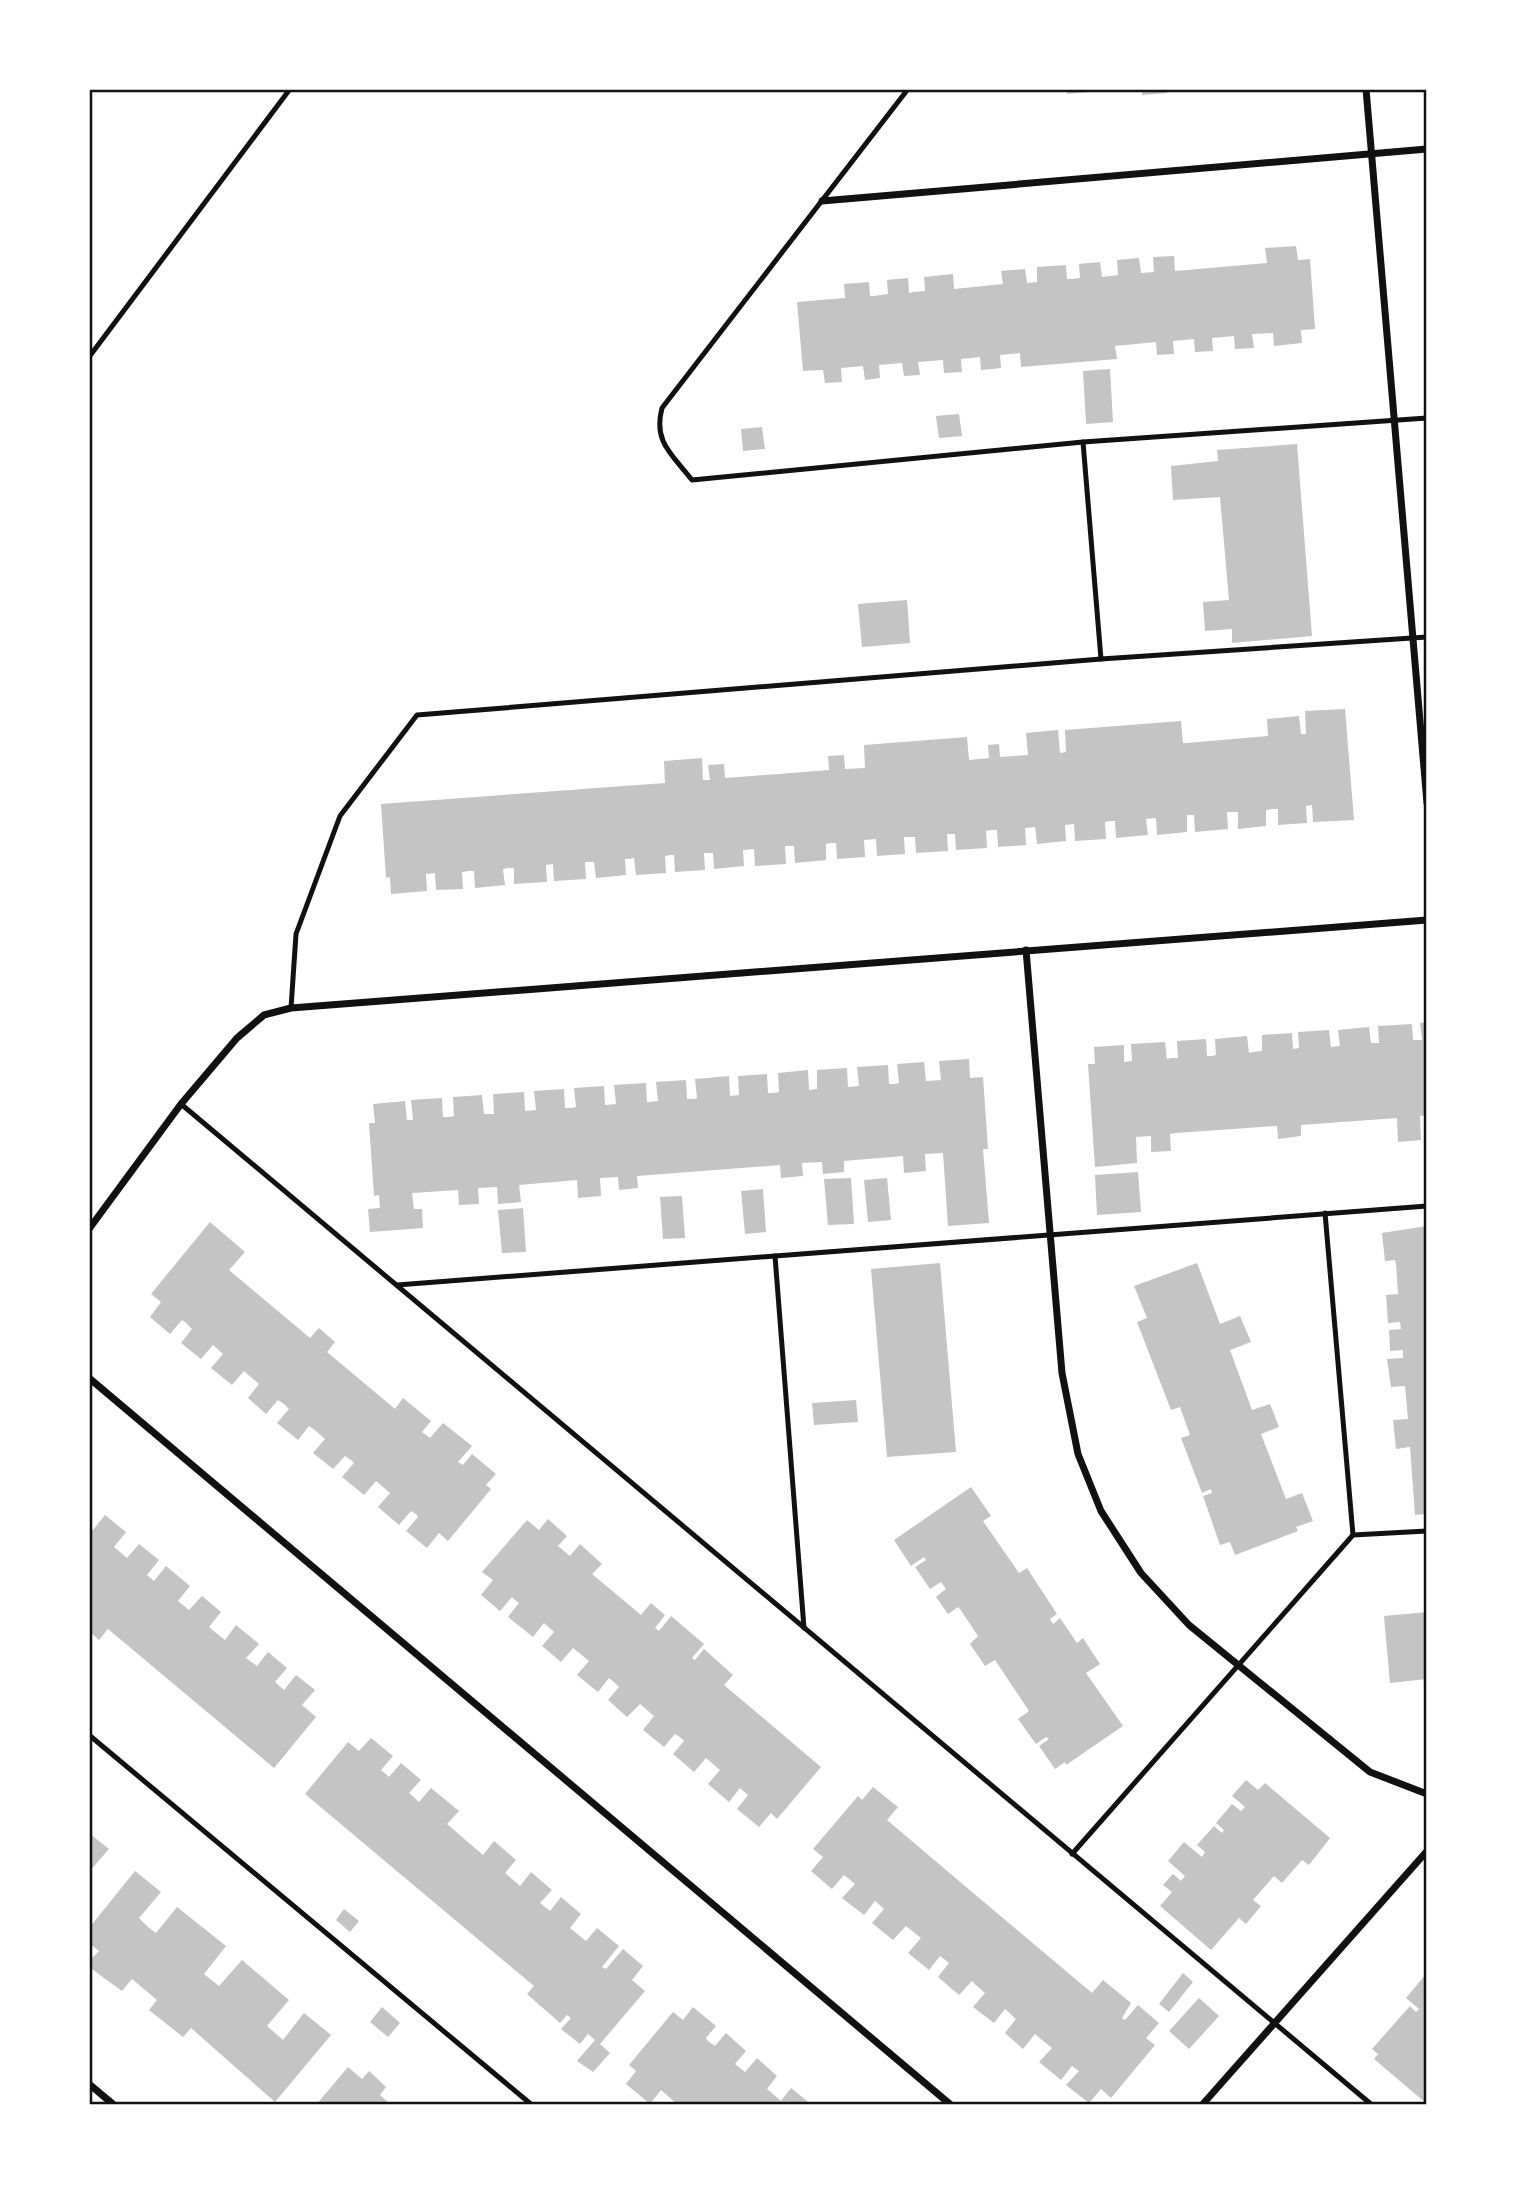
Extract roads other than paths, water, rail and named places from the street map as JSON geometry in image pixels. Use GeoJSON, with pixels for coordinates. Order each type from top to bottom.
{"type":"FeatureCollection","features":[{"type":"Feature","properties":{"kind":"street"},"geometry":{"type":"LineString","coordinates":[[1366,89],[1427,803]]}},
{"type":"Feature","properties":{"kind":"street"},"geometry":{"type":"LineString","coordinates":[[822,201],[1427,149]]}},
{"type":"Feature","properties":{"kind":"street"},"geometry":{"type":"LineString","coordinates":[[89,1229],[181,1104],[237,1038],[264,1015],[292,1008],[1427,920]]}},
{"type":"Feature","properties":{"kind":"street"},"geometry":{"type":"LineString","coordinates":[[1026,950],[1062,1373],[1078,1454],[1101,1511],[1141,1573],[1189,1625],[1370,1772],[1427,1794]]}},
{"type":"Feature","properties":{"kind":"street"},"geometry":{"type":"LineString","coordinates":[[89,1378],[951,2105]]}},
{"type":"Feature","properties":{"kind":"street"},"geometry":{"type":"LineString","coordinates":[[1202,2105],[1427,1851]]}},
{"type":"Feature","properties":{"kind":"street"},"geometry":{"type":"LineString","coordinates":[[89,2084],[114,2105]]}},
{"type":"Feature","properties":{"kind":"lane"},"geometry":{"type":"LineString","coordinates":[[89,357],[290,89]]}},
{"type":"Feature","properties":{"kind":"lane"},"geometry":{"type":"LineString","coordinates":[[908,89],[662,408],[657,426],[661,440],[692,480],[1083,442],[1427,418]]}},
{"type":"Feature","properties":{"kind":"lane"},"geometry":{"type":"LineString","coordinates":[[1083,442],[1101,659]]}},
{"type":"Feature","properties":{"kind":"lane"},"geometry":{"type":"LineString","coordinates":[[292,1008],[296,934],[340,816],[417,715],[1101,659],[1427,637]]}},
{"type":"Feature","properties":{"kind":"lane"},"geometry":{"type":"LineString","coordinates":[[181,1104],[1371,2105]]}},
{"type":"Feature","properties":{"kind":"lane"},"geometry":{"type":"LineString","coordinates":[[397,1285],[1427,1206]]}},
{"type":"Feature","properties":{"kind":"lane"},"geometry":{"type":"LineString","coordinates":[[1072,1854],[1353,1535],[1325,1213]]}},
{"type":"Feature","properties":{"kind":"lane"},"geometry":{"type":"LineString","coordinates":[[775,1255],[804,1628]]}},
{"type":"Feature","properties":{"kind":"lane"},"geometry":{"type":"LineString","coordinates":[[1353,1535],[1427,1531]]}},
{"type":"Feature","properties":{"kind":"lane"},"geometry":{"type":"LineString","coordinates":[[89,1735],[532,2105]]}}]}
